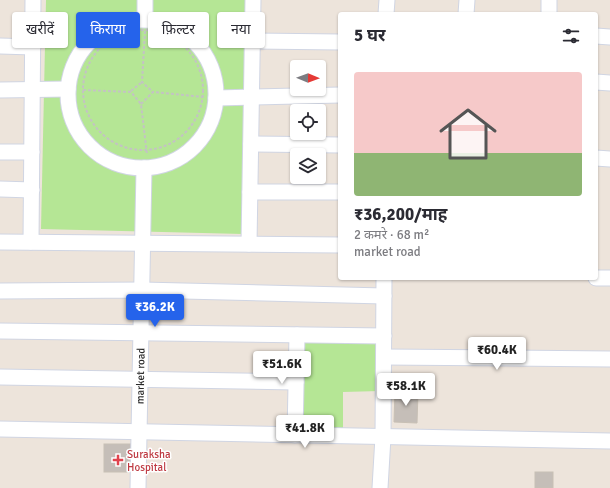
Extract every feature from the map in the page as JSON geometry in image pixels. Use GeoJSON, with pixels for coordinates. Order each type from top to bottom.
{"type":"FeatureCollection","features":[{"type":"Feature","properties":{"kind":"street"},"geometry":{"type":"LineString","coordinates":[[33,0],[33,12]]}},
{"type":"Feature","properties":{"kind":"street"},"geometry":{"type":"LineString","coordinates":[[145,25],[146,0]]}},
{"type":"Feature","properties":{"kind":"street"},"geometry":{"type":"LineString","coordinates":[[253,0],[253,12]]}},
{"type":"Feature","properties":{"kind":"street"},"geometry":{"type":"LineString","coordinates":[[386,0],[386,12]]}},
{"type":"Feature","properties":{"kind":"street"},"geometry":{"type":"LineString","coordinates":[[466,12],[467,0]]}},
{"type":"Feature","properties":{"kind":"street"},"geometry":{"type":"LineString","coordinates":[[549,0],[549,12]]}},
{"type":"Feature","properties":{"kind":"street"},"geometry":{"type":"LineString","coordinates":[[126,21],[145,25],[162,22],[178,28],[195,42],[211,65],[215,81],[209,97],[213,115],[206,131],[196,146],[182,157],[171,162],[147,168],[124,166],[105,158],[89,146],[77,129],[70,110],[68,89],[71,70],[80,53],[92,38],[108,27],[126,21]]}},
{"type":"Feature","properties":{"kind":"street"},"geometry":{"type":"LineString","coordinates":[[598,36],[610,37]]}},
{"type":"Feature","properties":{"kind":"street"},"geometry":{"type":"LineString","coordinates":[[265,42],[338,42]]}},
{"type":"Feature","properties":{"kind":"street"},"geometry":{"type":"LineString","coordinates":[[0,46],[12,46]]}},
{"type":"Feature","properties":{"kind":"street"},"geometry":{"type":"LineString","coordinates":[[32,242],[33,48]]}},
{"type":"Feature","properties":{"kind":"street"},"geometry":{"type":"LineString","coordinates":[[249,244],[252,48]]}},
{"type":"Feature","properties":{"kind":"street"},"geometry":{"type":"LineString","coordinates":[[598,82],[610,82]]}},
{"type":"Feature","properties":{"kind":"street"},"geometry":{"type":"LineString","coordinates":[[0,90],[68,89]]}},
{"type":"Feature","properties":{"kind":"street"},"geometry":{"type":"LineString","coordinates":[[209,97],[338,95]]}},
{"type":"Feature","properties":{"kind":"street"},"geometry":{"type":"LineString","coordinates":[[251,144],[338,145]]}},
{"type":"Feature","properties":{"kind":"street"},"geometry":{"type":"LineString","coordinates":[[0,152],[32,152]]}},
{"type":"Feature","properties":{"kind":"street"},"geometry":{"type":"LineString","coordinates":[[598,158],[610,159]]}},
{"type":"Feature","properties":{"kind":"street","name":"market road"},"geometry":{"type":"LineString","coordinates":[[138,488],[143,243],[147,168]]}},
{"type":"Feature","properties":{"kind":"street"},"geometry":{"type":"LineString","coordinates":[[0,189],[32,190]]}},
{"type":"Feature","properties":{"kind":"street"},"geometry":{"type":"LineString","coordinates":[[250,192],[338,192]]}},
{"type":"Feature","properties":{"kind":"street"},"geometry":{"type":"LineString","coordinates":[[0,242],[338,245]]}},
{"type":"Feature","properties":{"kind":"street"},"geometry":{"type":"LineString","coordinates":[[598,278],[610,278]]}},
{"type":"Feature","properties":{"kind":"street"},"geometry":{"type":"LineString","coordinates":[[380,488],[383,437],[384,280]]}},
{"type":"Feature","properties":{"kind":"street"},"geometry":{"type":"LineString","coordinates":[[0,290],[142,290],[384,296]]}},
{"type":"Feature","properties":{"kind":"street"},"geometry":{"type":"LineString","coordinates":[[0,331],[384,336]]}},
{"type":"Feature","properties":{"kind":"street"},"geometry":{"type":"LineString","coordinates":[[295,435],[297,335]]}},
{"type":"Feature","properties":{"kind":"street"},"geometry":{"type":"LineString","coordinates":[[384,357],[610,359]]}},
{"type":"Feature","properties":{"kind":"street"},"geometry":{"type":"LineString","coordinates":[[0,377],[296,382]]}},
{"type":"Feature","properties":{"kind":"street"},"geometry":{"type":"LineString","coordinates":[[0,429],[610,440]]}},
{"type":"Feature","properties":{"kind":"path"},"geometry":{"type":"LineString","coordinates":[[68,89],[131,92],[142,82],[145,25]]}},
{"type":"Feature","properties":{"kind":"path"},"geometry":{"type":"LineString","coordinates":[[145,25],[170,38],[188,51],[197,65],[209,97],[184,134],[173,142],[160,148],[133,150],[119,146],[107,139],[89,118],[84,104],[84,77],[96,52],[106,43],[118,36],[145,25]]}},
{"type":"Feature","properties":{"kind":"path"},"geometry":{"type":"LineString","coordinates":[[142,82],[153,92],[209,97]]}},
{"type":"Feature","properties":{"kind":"path"},"geometry":{"type":"LineString","coordinates":[[131,92],[141,104],[147,150],[147,168]]}},
{"type":"Feature","properties":{"kind":"path"},"geometry":{"type":"LineString","coordinates":[[141,104],[153,92]]}},
{"type":"Feature","properties":{"kind":"green space"},"geometry":{"type":"Polygon","coordinates":[[[46,0],[248,0],[248,12],[217,12],[217,48],[247,48],[243,234],[41,229],[45,48],[68,48],[68,12],[46,12],[46,0]]]}},
{"type":"Feature","properties":{"kind":"green space"},"geometry":{"type":"Polygon","coordinates":[[[381,341],[380,391],[343,392],[343,428],[302,429],[303,342],[381,341]]]}},
{"type":"Feature","properties":{"kind":"building"},"geometry":{"type":"Polygon","coordinates":[[[395,391],[418,392],[417,423],[394,422],[395,391]]]}},
{"type":"Feature","properties":{"kind":"building"},"geometry":{"type":"Polygon","coordinates":[[[104,444],[132,444],[132,472],[104,472],[104,444]]]}},
{"type":"Feature","properties":{"kind":"building"},"geometry":{"type":"Polygon","coordinates":[[[535,472],[553,472],[553,488],[535,488],[535,472]]]}},
{"type":"Feature","properties":{"kind":"place","name":"Suraksha Hospital"},"geometry":{"type":"Point","coordinates":[118,460]}}]}
